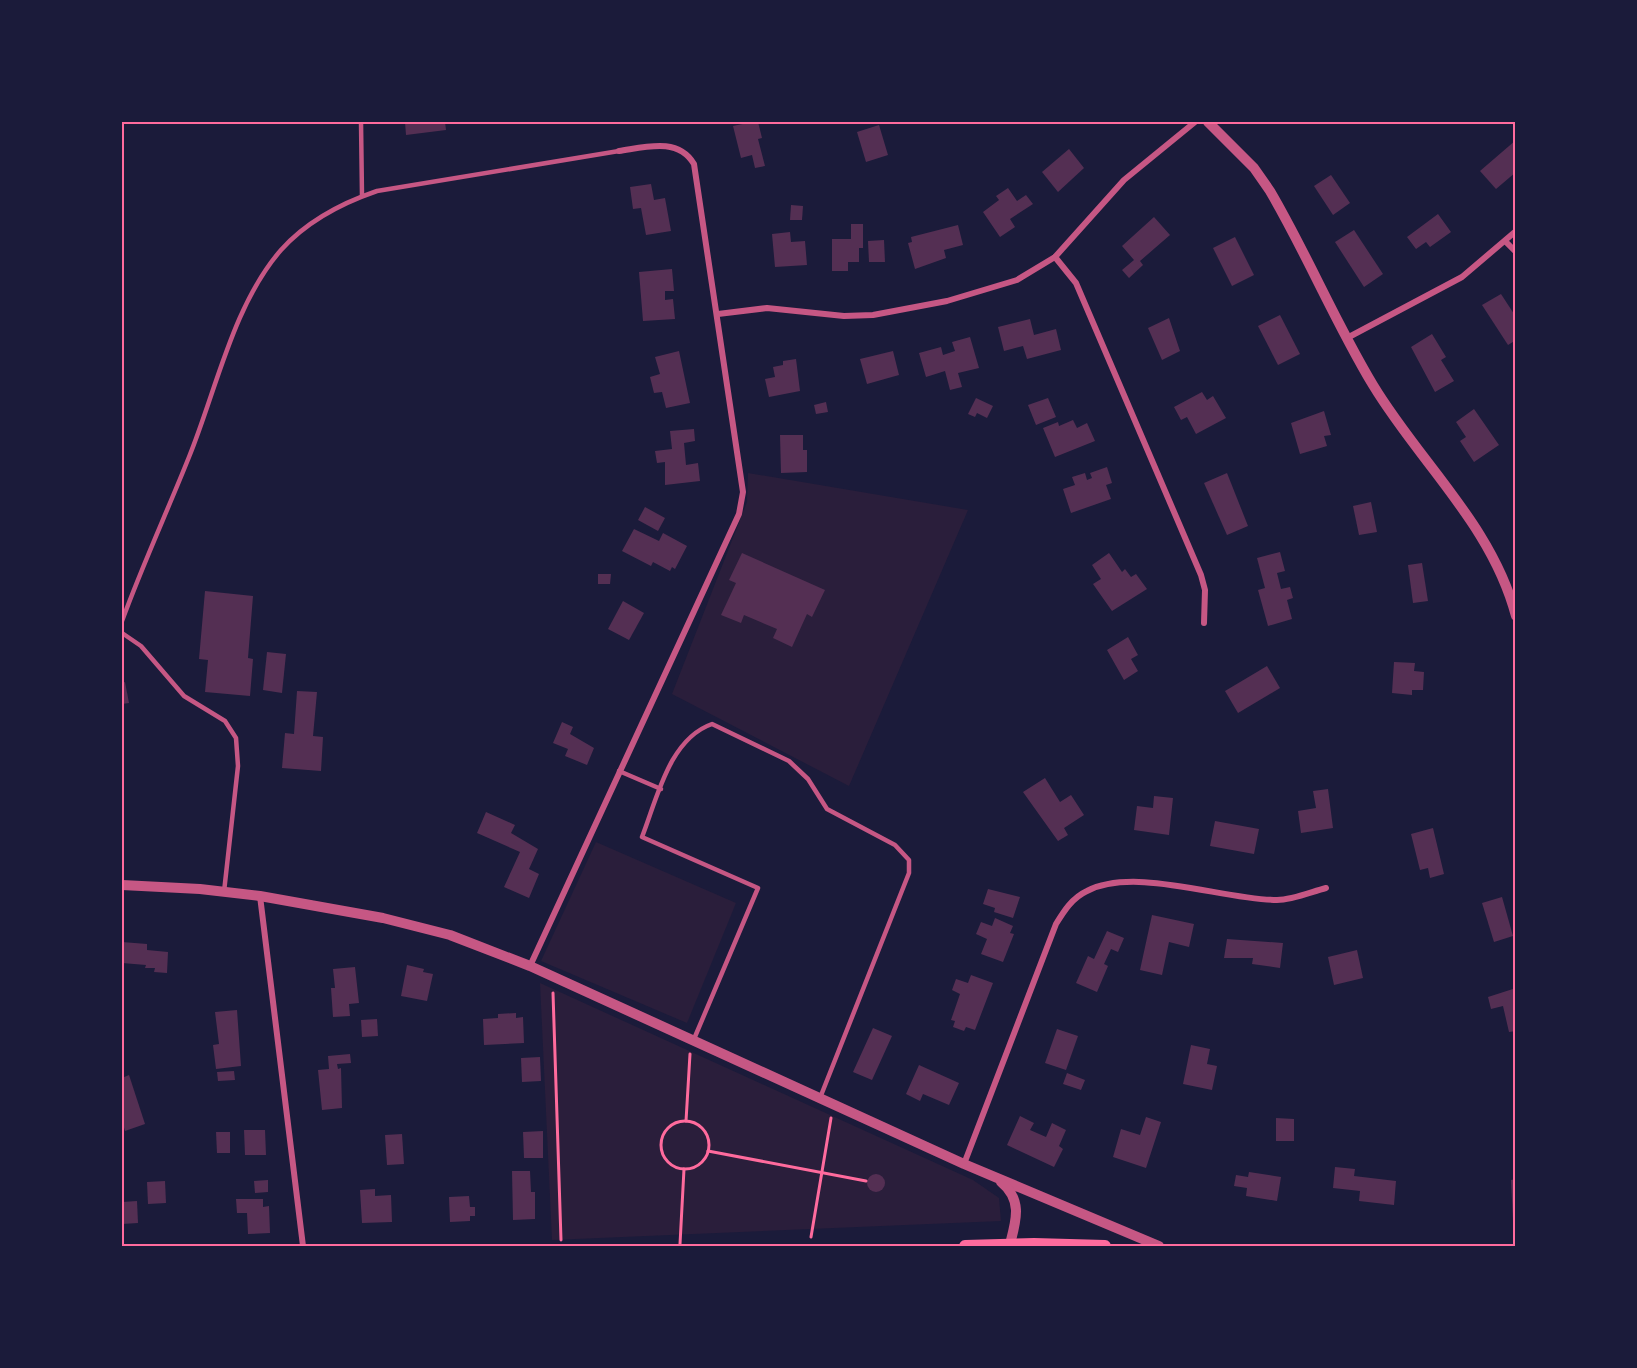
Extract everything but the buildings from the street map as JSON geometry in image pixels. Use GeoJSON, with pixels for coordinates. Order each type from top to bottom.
{"type":"FeatureCollection","features":[{"type":"Feature","properties":{"kind":"main road"},"geometry":{"type":"LineString","coordinates":[[964,1246],[1010,1244],[1105,1246]]}},
{"type":"Feature","properties":{"kind":"street"},"geometry":{"type":"LineString","coordinates":[[718,314],[760,308],[849,316],[901,312],[1006,284],[1031,273],[1055,256],[1124,180],[1195,122]]}},
{"type":"Feature","properties":{"kind":"street"},"geometry":{"type":"LineString","coordinates":[[1208,122],[1254,168],[1270,191],[1347,338],[1398,424],[1485,540],[1502,573],[1515,616]]}},
{"type":"Feature","properties":{"kind":"street"},"geometry":{"type":"LineString","coordinates":[[530,966],[739,514],[742,499],[743,487],[695,169],[690,159],[680,149],[664,145],[620,151]]}},
{"type":"Feature","properties":{"kind":"street"},"geometry":{"type":"LineString","coordinates":[[1347,338],[1462,277],[1515,231]]}},
{"type":"Feature","properties":{"kind":"street"},"geometry":{"type":"LineString","coordinates":[[1505,241],[1515,252]]}},
{"type":"Feature","properties":{"kind":"street"},"geometry":{"type":"LineString","coordinates":[[1055,256],[1076,283],[1201,575],[1205,590],[1204,623]]}},
{"type":"Feature","properties":{"kind":"street"},"geometry":{"type":"LineString","coordinates":[[964,1164],[1056,924],[1067,906],[1080,895],[1095,887],[1122,882],[1275,900],[1326,888]]}},
{"type":"Feature","properties":{"kind":"street"},"geometry":{"type":"LineString","coordinates":[[122,885],[260,896],[421,927],[530,966],[964,1164],[1159,1246]]}},
{"type":"Feature","properties":{"kind":"street"},"geometry":{"type":"LineString","coordinates":[[260,896],[303,1246]]}},
{"type":"Feature","properties":{"kind":"street"},"geometry":{"type":"LineString","coordinates":[[994,1176],[1012,1193],[1017,1206],[1010,1244]]}},
{"type":"Feature","properties":{"kind":"lane"},"geometry":{"type":"LineString","coordinates":[[361,122],[362,196]]}},
{"type":"Feature","properties":{"kind":"lane"},"geometry":{"type":"LineString","coordinates":[[122,621],[189,456],[231,342],[258,283],[279,252],[300,232],[342,205],[362,196],[392,188],[620,151]]}},
{"type":"Feature","properties":{"kind":"lane"},"geometry":{"type":"LineString","coordinates":[[122,633],[141,646],[184,696],[225,721],[236,738],[238,766],[224,892]]}},
{"type":"Feature","properties":{"kind":"lane"},"geometry":{"type":"LineString","coordinates":[[694,1039],[758,888],[642,837],[661,789],[680,750],[701,730],[717,725],[789,761],[808,779],[827,809],[895,845],[906,855],[909,873],[820,1098]]}},
{"type":"Feature","properties":{"kind":"lane"},"geometry":{"type":"LineString","coordinates":[[619,771],[661,789]]}},
{"type":"Feature","properties":{"kind":"path"},"geometry":{"type":"LineString","coordinates":[[553,989],[561,1240]]}},
{"type":"Feature","properties":{"kind":"path"},"geometry":{"type":"LineString","coordinates":[[686,1121],[690,1050]]}},
{"type":"Feature","properties":{"kind":"path"},"geometry":{"type":"LineString","coordinates":[[811,1238],[832,1114]]}},
{"type":"Feature","properties":{"kind":"path"},"geometry":{"type":"LineString","coordinates":[[686,1121],[698,1125],[705,1131],[708,1151],[698,1165],[684,1169],[667,1161],[661,1144],[669,1127],[686,1121]]}},
{"type":"Feature","properties":{"kind":"path"},"geometry":{"type":"LineString","coordinates":[[708,1151],[866,1180]]}},
{"type":"Feature","properties":{"kind":"path"},"geometry":{"type":"LineString","coordinates":[[680,1244],[684,1169]]}},
{"type":"Feature","properties":{"kind":"shaded area"},"geometry":{"type":"Polygon","coordinates":[[[748,473],[968,510],[849,786],[672,694],[747,502],[748,473]]]}},
{"type":"Feature","properties":{"kind":"shaded area"},"geometry":{"type":"Polygon","coordinates":[[[596,842],[736,903],[687,1023],[541,961],[596,842]]]}},
{"type":"Feature","properties":{"kind":"shaded area"},"geometry":{"type":"Polygon","coordinates":[[[540,983],[973,1180],[999,1198],[1001,1221],[552,1240],[540,983]]]}}]}
